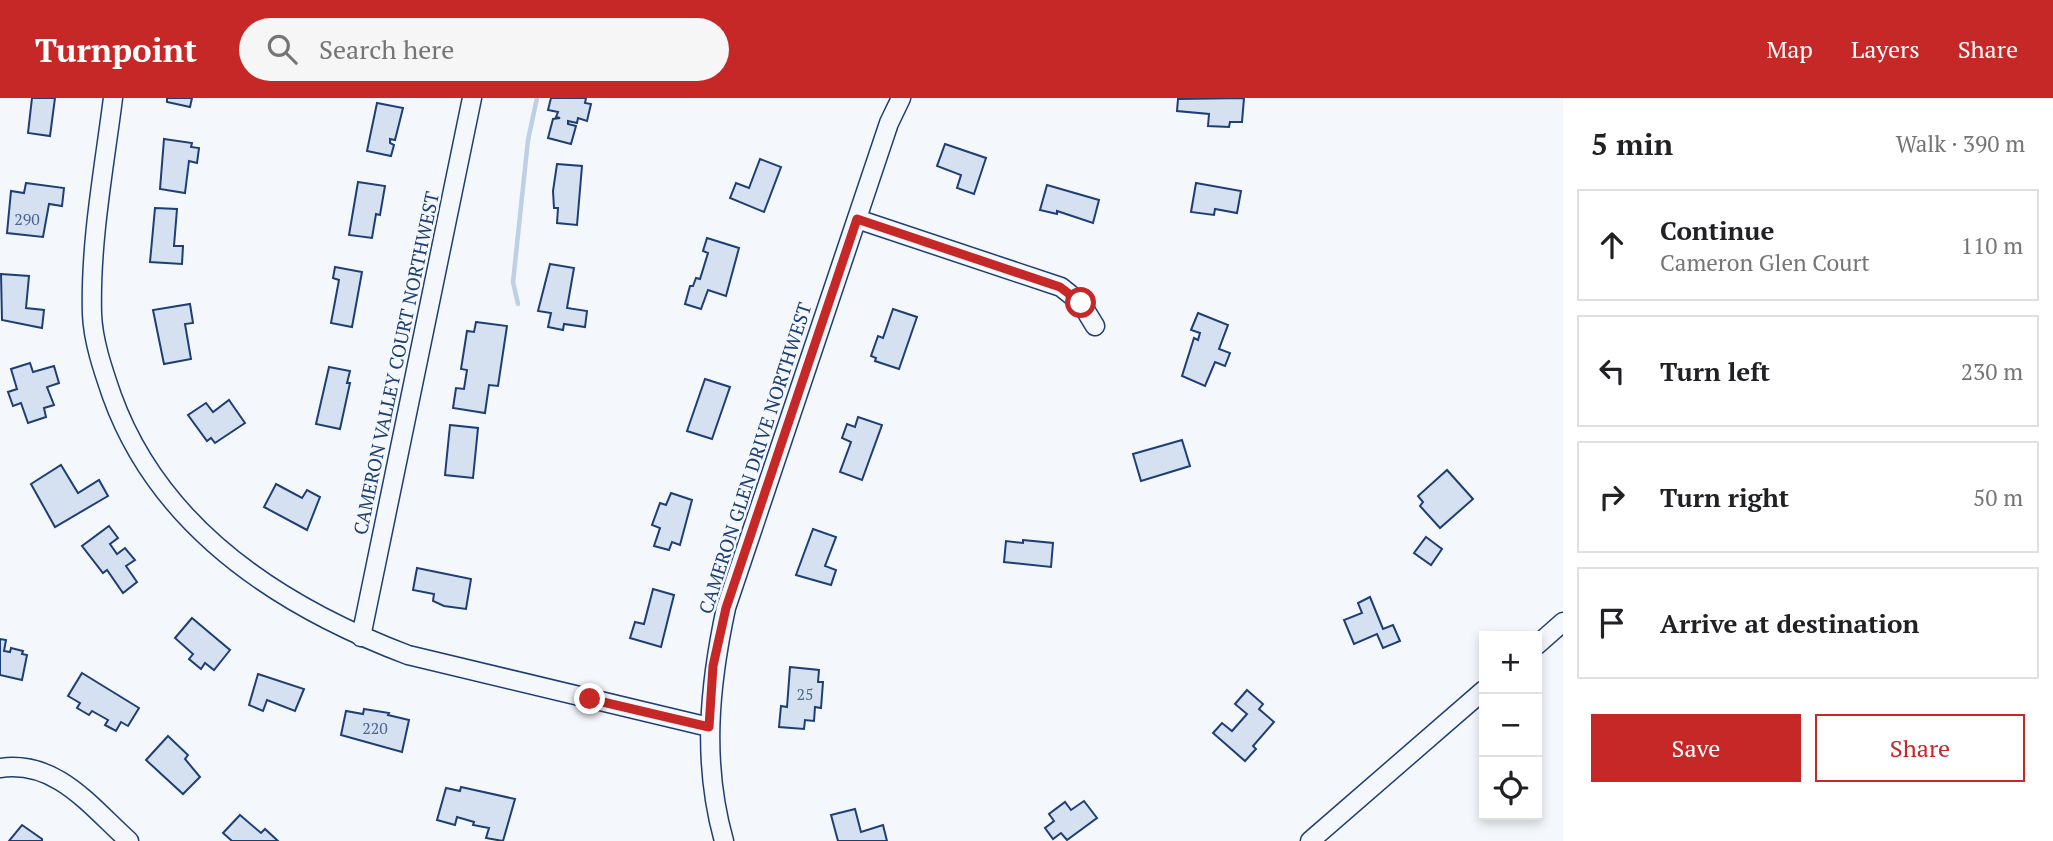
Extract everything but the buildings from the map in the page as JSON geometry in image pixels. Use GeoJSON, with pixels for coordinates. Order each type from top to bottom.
{"type":"FeatureCollection","features":[{"type":"Feature","properties":{"kind":"street"},"geometry":{"type":"LineString","coordinates":[[113,98],[93,258],[92,317],[103,371],[120,418],[150,472],[172,502],[206,538],[266,584],[308,611],[361,637],[408,655],[709,727]]}},
{"type":"Feature","properties":{"kind":"street","name":"CAMERON VALLEY COURT NORTHWEST"},"geometry":{"type":"LineString","coordinates":[[361,637],[472,98]]}},
{"type":"Feature","properties":{"kind":"street","name":"CAMERON GLEN DRIVE NORTHWEST"},"geometry":{"type":"LineString","coordinates":[[724,841],[712,784],[709,727],[713,666],[726,608],[857,219],[901,98]]}},
{"type":"Feature","properties":{"kind":"street"},"geometry":{"type":"LineString","coordinates":[[857,219],[1060,287],[1081,303],[1095,326]]}},
{"type":"Feature","properties":{"kind":"street"},"geometry":{"type":"LineString","coordinates":[[1542,641],[1563,622]]}},
{"type":"Feature","properties":{"kind":"street"},"geometry":{"type":"LineString","coordinates":[[1310,841],[1479,694]]}},
{"type":"Feature","properties":{"kind":"street"},"geometry":{"type":"LineString","coordinates":[[0,768],[18,765],[40,769],[59,778],[129,841]]}},
{"type":"Feature","properties":{"kind":"waterway"},"geometry":{"type":"LineString","coordinates":[[518,304],[513,282],[528,140],[537,98]]}},
{"type":"Feature","properties":{"kind":"route"},"geometry":{"type":"LineString","coordinates":[[590,699],[709,727],[713,666],[726,608],[857,219],[1060,287],[1081,303]]}}]}
